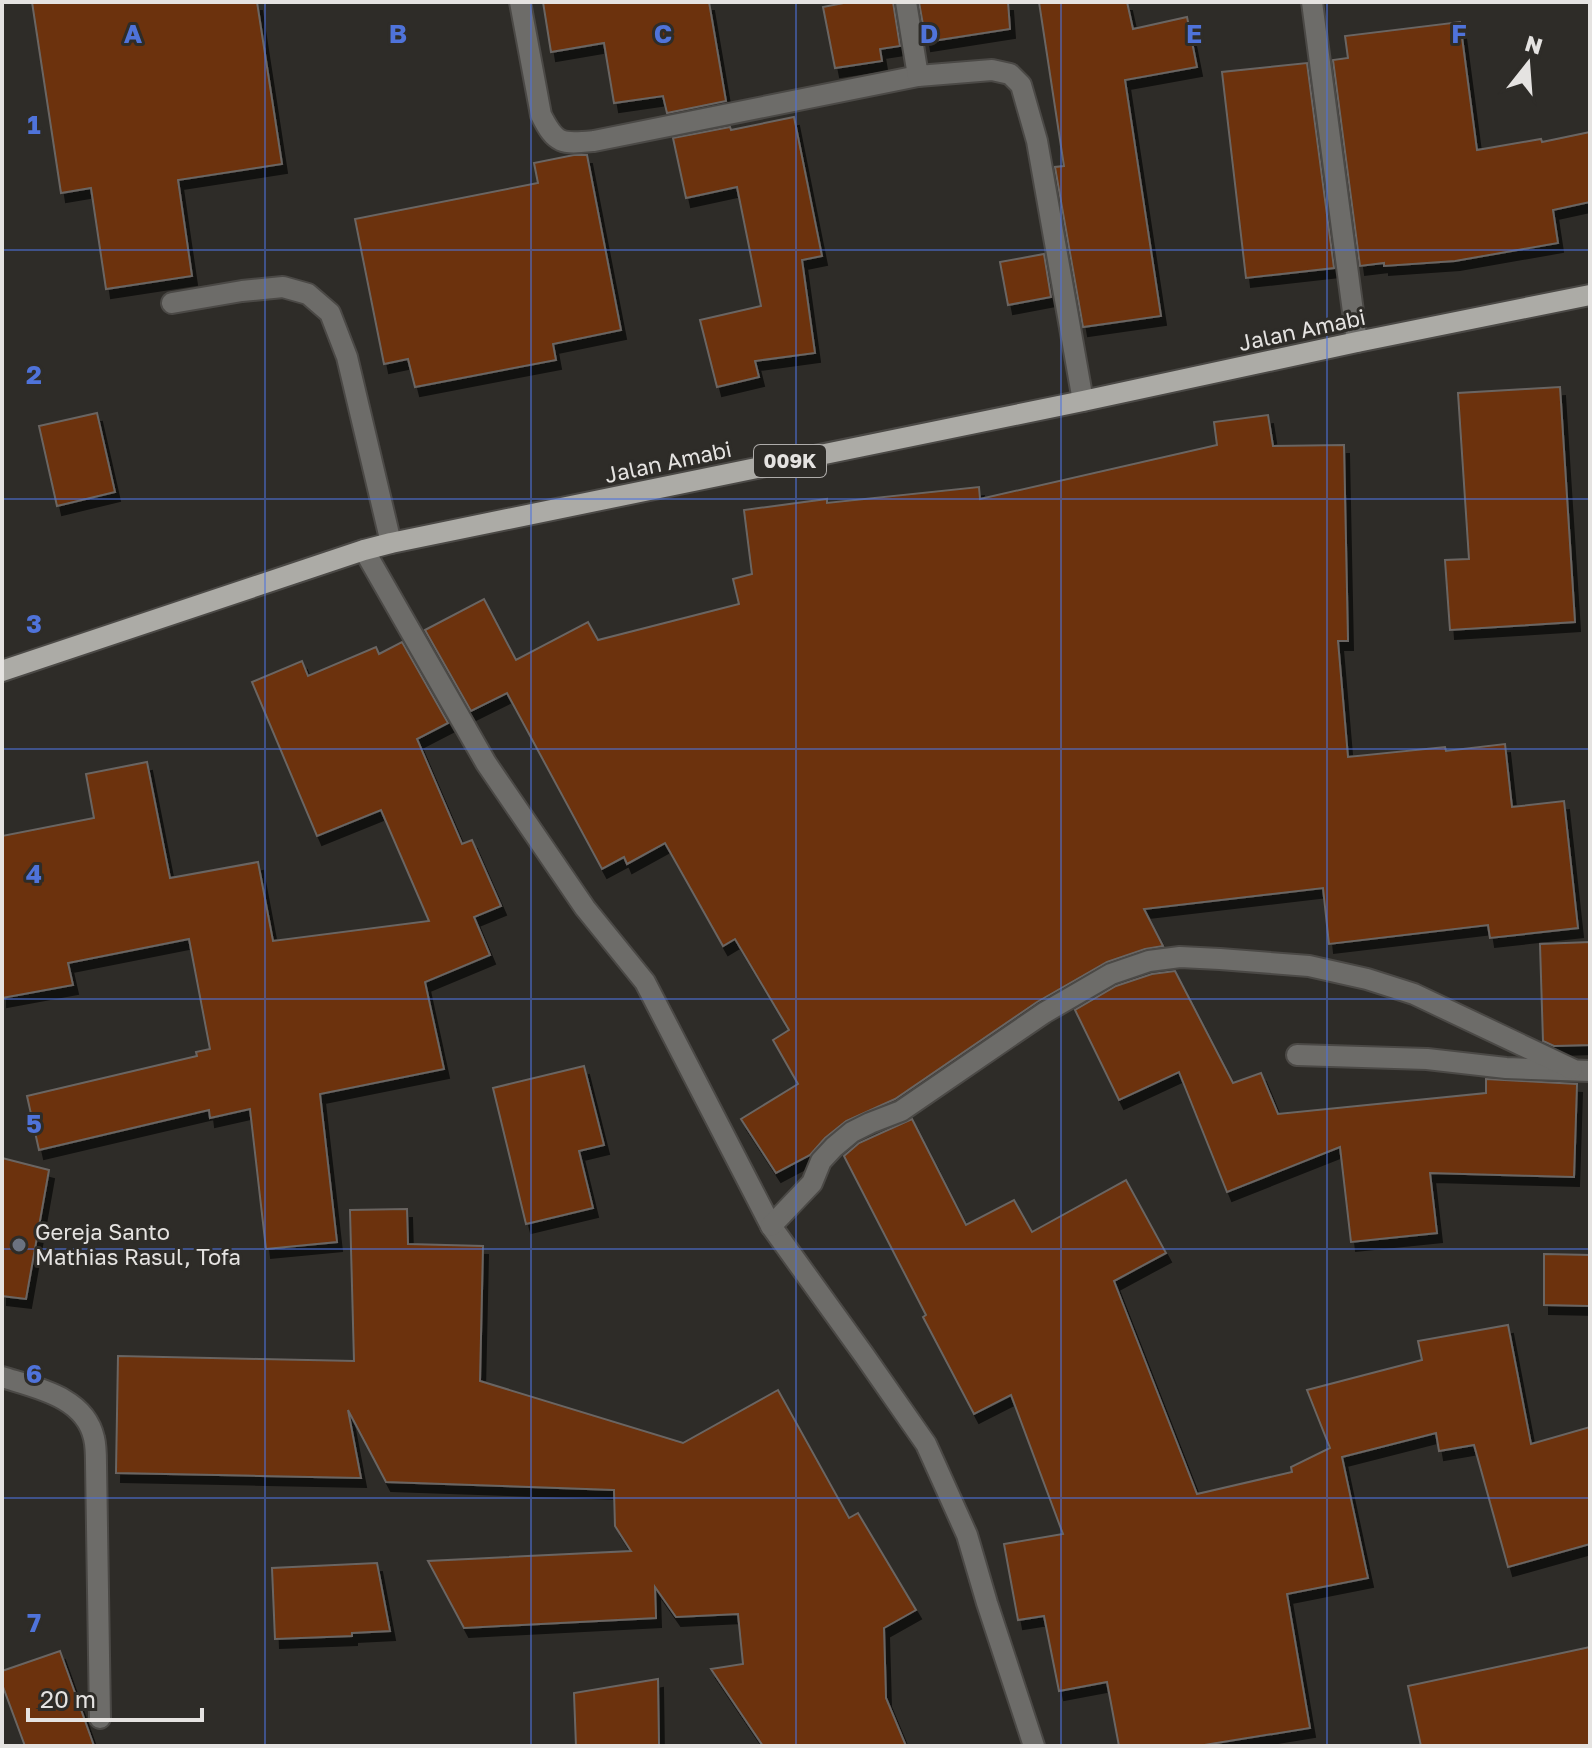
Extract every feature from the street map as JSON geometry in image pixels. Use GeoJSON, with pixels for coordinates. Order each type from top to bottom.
{"type":"FeatureCollection","features":[{"type":"Feature","properties":{"kind":"main road","name":"Jalan Amabi"},"geometry":{"type":"LineString","coordinates":[[2,671],[391,543],[1590,295]]}},
{"type":"Feature","properties":{"kind":"street"},"geometry":{"type":"LineString","coordinates":[[520,2],[541,115],[548,129],[560,141],[571,143],[918,76],[992,70],[1010,74],[1021,85],[1037,141],[1083,401]]}},
{"type":"Feature","properties":{"kind":"street"},"geometry":{"type":"LineString","coordinates":[[906,2],[918,76]]}},
{"type":"Feature","properties":{"kind":"street"},"geometry":{"type":"LineString","coordinates":[[1312,2],[1357,342]]}},
{"type":"Feature","properties":{"kind":"street"},"geometry":{"type":"LineString","coordinates":[[172,303],[283,287],[308,294],[330,313],[347,357],[391,543]]}},
{"type":"Feature","properties":{"kind":"street"},"geometry":{"type":"LineString","coordinates":[[364,550],[486,763],[585,908],[645,982],[771,1226],[926,1444],[967,1535],[1034,1746]]}},
{"type":"Feature","properties":{"kind":"street"},"geometry":{"type":"LineString","coordinates":[[771,1226],[806,1191],[821,1161],[852,1132],[901,1111],[1044,1013],[1111,974],[1149,961],[1180,957],[1265,962],[1309,966],[1367,979],[1414,994],[1581,1070]]}},
{"type":"Feature","properties":{"kind":"street"},"geometry":{"type":"LineString","coordinates":[[1297,1055],[1427,1059],[1506,1068],[1581,1070]]}},
{"type":"Feature","properties":{"kind":"street"},"geometry":{"type":"LineString","coordinates":[[2,1377],[41,1389],[69,1403],[85,1416],[94,1437],[100,1718]]}},
{"type":"Feature","properties":{"kind":"building"},"geometry":{"type":"Polygon","coordinates":[[[32,2],[257,2],[282,164],[178,180],[192,276],[106,289],[91,188],[61,193],[32,2]]]}},
{"type":"Feature","properties":{"kind":"building"},"geometry":{"type":"Polygon","coordinates":[[[543,2],[709,2],[726,101],[667,113],[663,96],[614,103],[604,43],[551,52],[543,2]]]}},
{"type":"Feature","properties":{"kind":"building"},"geometry":{"type":"Polygon","coordinates":[[[849,2],[893,2],[900,46],[880,49],[882,61],[835,68],[823,7],[849,2]]]}},
{"type":"Feature","properties":{"kind":"building"},"geometry":{"type":"Polygon","coordinates":[[[919,2],[1008,2],[1010,29],[926,42],[919,2]]]}},
{"type":"Feature","properties":{"kind":"building"},"geometry":{"type":"Polygon","coordinates":[[[1039,2],[1127,2],[1133,29],[1187,17],[1197,67],[1125,80],[1161,316],[1083,327],[1055,167],[1064,166],[1039,2]]]}},
{"type":"Feature","properties":{"kind":"building"},"geometry":{"type":"Polygon","coordinates":[[[1460,22],[1477,150],[1590,132],[1590,202],[1553,210],[1558,243],[1455,261],[1360,266],[1333,60],[1348,58],[1345,36],[1460,22]]]}},
{"type":"Feature","properties":{"kind":"building"},"geometry":{"type":"Polygon","coordinates":[[[1307,63],[1334,268],[1246,278],[1222,72],[1307,63]]]}},
{"type":"Feature","properties":{"kind":"building"},"geometry":{"type":"Polygon","coordinates":[[[794,117],[822,256],[802,260],[815,353],[755,361],[759,377],[717,387],[700,320],[761,306],[737,187],[686,198],[673,138],[794,117]]]}},
{"type":"Feature","properties":{"kind":"building"},"geometry":{"type":"Polygon","coordinates":[[[587,155],[621,330],[553,344],[556,360],[415,387],[408,359],[384,364],[355,219],[538,183],[534,163],[587,155]]]}},
{"type":"Feature","properties":{"kind":"building"},"geometry":{"type":"Polygon","coordinates":[[[1044,254],[1051,297],[1008,305],[1000,262],[1044,254]]]}},
{"type":"Feature","properties":{"kind":"building"},"geometry":{"type":"Polygon","coordinates":[[[1560,387],[1575,622],[1450,630],[1445,560],[1469,559],[1458,393],[1560,387]]]}},
{"type":"Feature","properties":{"kind":"building"},"geometry":{"type":"Polygon","coordinates":[[[97,413],[115,492],[57,506],[39,426],[97,413]]]}},
{"type":"Feature","properties":{"kind":"building"},"geometry":{"type":"Polygon","coordinates":[[[1268,415],[1273,446],[1344,445],[1348,641],[1338,641],[1348,757],[1505,744],[1512,807],[1564,801],[1578,928],[1490,938],[1488,925],[1329,944],[1323,888],[1144,909],[1163,946],[1107,962],[1037,1002],[895,1099],[846,1121],[810,1155],[776,1173],[741,1119],[798,1084],[773,1040],[789,1030],[735,939],[723,946],[665,843],[627,864],[624,857],[602,869],[507,693],[471,711],[425,630],[484,599],[516,660],[588,622],[598,640],[739,604],[733,579],[752,574],[744,510],[827,499],[827,503],[979,487],[980,499],[1217,445],[1214,422],[1268,415]]]}},
{"type":"Feature","properties":{"kind":"building"},"geometry":{"type":"Polygon","coordinates":[[[402,642],[448,723],[417,739],[462,844],[472,840],[501,906],[474,917],[490,955],[425,982],[444,1069],[320,1094],[337,1242],[266,1249],[250,1109],[210,1118],[209,1110],[39,1150],[27,1096],[197,1056],[196,1052],[210,1049],[189,939],[68,963],[73,985],[2,998],[2,836],[94,818],[86,774],[147,762],[170,878],[258,862],[273,941],[429,921],[381,810],[317,836],[252,682],[302,661],[308,676],[376,647],[379,654],[402,642]]]}},
{"type":"Feature","properties":{"kind":"building"},"geometry":{"type":"Polygon","coordinates":[[[1590,942],[1590,1045],[1554,1046],[1543,1041],[1540,944],[1590,942]]]}},
{"type":"Feature","properties":{"kind":"building"},"geometry":{"type":"Polygon","coordinates":[[[1175,971],[1233,1083],[1261,1073],[1278,1114],[1486,1093],[1486,1079],[1577,1084],[1574,1177],[1430,1173],[1437,1233],[1351,1242],[1340,1147],[1227,1192],[1179,1072],[1119,1100],[1075,1010],[1116,986],[1152,974],[1175,971]]]}},
{"type":"Feature","properties":{"kind":"building"},"geometry":{"type":"Polygon","coordinates":[[[584,1066],[604,1145],[579,1151],[593,1208],[526,1224],[493,1088],[584,1066]]]}},
{"type":"Feature","properties":{"kind":"building"},"geometry":{"type":"Polygon","coordinates":[[[912,1119],[966,1225],[1014,1200],[1032,1232],[1126,1180],[1166,1253],[1114,1281],[1197,1494],[1292,1472],[1291,1467],[1330,1448],[1307,1390],[1422,1360],[1418,1341],[1508,1325],[1531,1444],[1590,1427],[1590,1544],[1508,1567],[1474,1445],[1439,1451],[1436,1433],[1342,1457],[1368,1578],[1287,1594],[1310,1728],[1198,1746],[1119,1746],[1107,1682],[1059,1691],[1044,1616],[1018,1620],[1004,1544],[1063,1534],[1011,1395],[974,1414],[844,1156],[859,1143],[912,1119]]]}},
{"type":"Feature","properties":{"kind":"building","name":"Gereja Santo Mathias Rasul, Tofa"},"geometry":{"type":"Polygon","coordinates":[[[2,1158],[49,1170],[26,1299],[2,1296],[2,1158]]]}},
{"type":"Feature","properties":{"kind":"building"},"geometry":{"type":"Polygon","coordinates":[[[407,1209],[408,1244],[483,1246],[480,1381],[683,1443],[778,1390],[849,1518],[858,1513],[916,1610],[884,1628],[886,1698],[906,1746],[763,1746],[711,1669],[743,1664],[738,1614],[676,1617],[655,1587],[656,1618],[464,1628],[428,1561],[631,1551],[615,1526],[614,1490],[386,1482],[348,1410],[361,1478],[116,1473],[118,1356],[354,1361],[350,1210],[407,1209]]]}},
{"type":"Feature","properties":{"kind":"building"},"geometry":{"type":"Polygon","coordinates":[[[1544,1254],[1590,1255],[1590,1306],[1544,1305],[1544,1254]]]}},
{"type":"Feature","properties":{"kind":"building"},"geometry":{"type":"Polygon","coordinates":[[[377,1563],[390,1631],[275,1639],[272,1568],[377,1563]]]}},
{"type":"Feature","properties":{"kind":"building"},"geometry":{"type":"Polygon","coordinates":[[[1590,1647],[1590,1746],[1421,1746],[1408,1686],[1590,1647]]]}},
{"type":"Feature","properties":{"kind":"building"},"geometry":{"type":"Polygon","coordinates":[[[60,1651],[94,1746],[25,1746],[2,1684],[2,1671],[60,1651]]]}},
{"type":"Feature","properties":{"kind":"building"},"geometry":{"type":"Polygon","coordinates":[[[658,1679],[659,1746],[576,1746],[574,1693],[658,1679]]]}},
{"type":"Feature","properties":{"kind":"place","name":"Gereja Santo Mathias Rasul, Tofa"},"geometry":{"type":"Point","coordinates":[19,1245]}}]}
